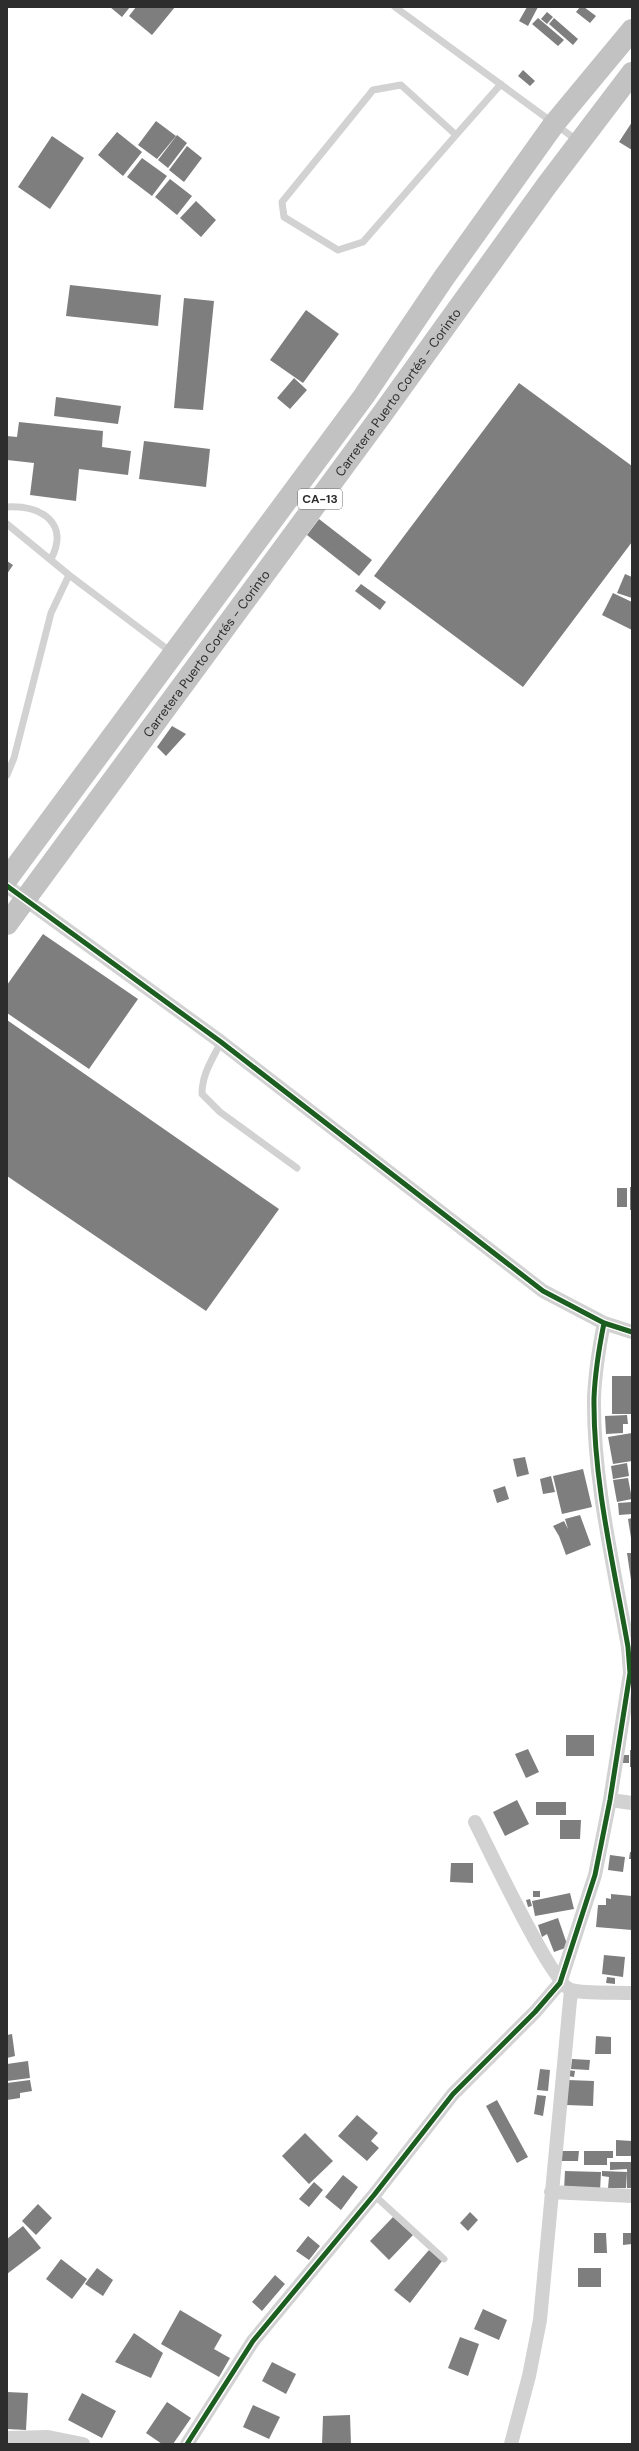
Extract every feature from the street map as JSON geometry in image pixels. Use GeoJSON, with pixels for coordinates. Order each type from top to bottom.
{"type":"FeatureCollection","features":[{"type":"Feature","properties":{"kind":"highway","name":"Carretera Puerto Cortés - Corinto"},"geometry":{"type":"LineString","coordinates":[[7,879],[313,466],[554,124],[632,30]]}},
{"type":"Feature","properties":{"kind":"highway","name":"Carretera Puerto Cortés - Corinto"},"geometry":{"type":"LineString","coordinates":[[7,924],[632,73]]}},
{"type":"Feature","properties":{"kind":"highway"},"geometry":{"type":"LineString","coordinates":[[313,466],[330,486]]}},
{"type":"Feature","properties":{"kind":"street"},"geometry":{"type":"LineString","coordinates":[[7,886],[24,900],[221,1042],[543,1291],[604,1323],[632,1332]]}},
{"type":"Feature","properties":{"kind":"street"},"geometry":{"type":"LineString","coordinates":[[511,2444],[529,2376],[540,2320],[566,1986],[595,1874],[610,1800],[630,1673],[628,1647],[597,1452],[594,1399],[596,1361],[604,1323]]}},
{"type":"Feature","properties":{"kind":"street"},"geometry":{"type":"LineString","coordinates":[[610,1800],[632,1804]]}},
{"type":"Feature","properties":{"kind":"street"},"geometry":{"type":"LineString","coordinates":[[475,1822],[542,1955],[566,1986]]}},
{"type":"Feature","properties":{"kind":"street"},"geometry":{"type":"LineString","coordinates":[[187,2444],[253,2341],[374,2195],[453,2094],[535,2012],[566,1986],[632,1993]]}},
{"type":"Feature","properties":{"kind":"street"},"geometry":{"type":"LineString","coordinates":[[551,2192],[632,2196]]}},
{"type":"Feature","properties":{"kind":"street"},"geometry":{"type":"LineString","coordinates":[[7,2438],[48,2437],[83,2444]]}},
{"type":"Feature","properties":{"kind":"lane"},"geometry":{"type":"LineString","coordinates":[[395,7],[580,142]]}},
{"type":"Feature","properties":{"kind":"lane"},"geometry":{"type":"LineString","coordinates":[[456,135],[401,85],[373,90],[282,202],[284,216],[338,250],[363,242],[456,135],[500,84]]}},
{"type":"Feature","properties":{"kind":"lane"},"geometry":{"type":"LineString","coordinates":[[7,507],[38,510],[49,517],[56,530],[55,552],[51,560]]}},
{"type":"Feature","properties":{"kind":"lane"},"geometry":{"type":"LineString","coordinates":[[7,524],[69,575],[173,653]]}},
{"type":"Feature","properties":{"kind":"lane"},"geometry":{"type":"LineString","coordinates":[[7,775],[14,758],[51,613],[69,575]]}},
{"type":"Feature","properties":{"kind":"lane"},"geometry":{"type":"LineString","coordinates":[[221,1042],[206,1069],[202,1082],[202,1094],[220,1112],[297,1168]]}},
{"type":"Feature","properties":{"kind":"lane"},"geometry":{"type":"LineString","coordinates":[[374,2195],[444,2259]]}},
{"type":"Feature","properties":{"kind":"building"},"geometry":{"type":"Polygon","coordinates":[[[110,7],[130,7],[122,17],[110,7]]]}},
{"type":"Feature","properties":{"kind":"building"},"geometry":{"type":"Polygon","coordinates":[[[136,7],[175,7],[152,35],[129,16],[136,7]]]}},
{"type":"Feature","properties":{"kind":"building"},"geometry":{"type":"Polygon","coordinates":[[[527,7],[538,7],[528,26],[519,21],[527,7]]]}},
{"type":"Feature","properties":{"kind":"building"},"geometry":{"type":"Polygon","coordinates":[[[580,7],[584,7],[596,16],[590,23],[576,12],[580,7]]]}},
{"type":"Feature","properties":{"kind":"building"},"geometry":{"type":"Polygon","coordinates":[[[547,12],[553,17],[547,24],[541,19],[547,12]]]}},
{"type":"Feature","properties":{"kind":"building"},"geometry":{"type":"Polygon","coordinates":[[[538,18],[564,40],[558,46],[532,24],[538,18]]]}},
{"type":"Feature","properties":{"kind":"building"},"geometry":{"type":"Polygon","coordinates":[[[554,18],[578,39],[573,45],[549,24],[554,18]]]}},
{"type":"Feature","properties":{"kind":"building"},"geometry":{"type":"Polygon","coordinates":[[[523,70],[535,81],[530,86],[518,76],[523,70]]]}},
{"type":"Feature","properties":{"kind":"building"},"geometry":{"type":"Polygon","coordinates":[[[156,121],[176,136],[157,159],[138,145],[156,121]]]}},
{"type":"Feature","properties":{"kind":"building"},"geometry":{"type":"Polygon","coordinates":[[[632,122],[632,150],[619,142],[632,122]]]}},
{"type":"Feature","properties":{"kind":"building"},"geometry":{"type":"Polygon","coordinates":[[[117,132],[142,152],[123,176],[98,155],[117,132]]]}},
{"type":"Feature","properties":{"kind":"building"},"geometry":{"type":"Polygon","coordinates":[[[177,135],[187,143],[168,168],[158,160],[177,135]]]}},
{"type":"Feature","properties":{"kind":"building"},"geometry":{"type":"Polygon","coordinates":[[[52,136],[84,158],[50,209],[18,187],[52,136]]]}},
{"type":"Feature","properties":{"kind":"building"},"geometry":{"type":"Polygon","coordinates":[[[187,146],[202,158],[184,182],[169,170],[187,146]]]}},
{"type":"Feature","properties":{"kind":"building"},"geometry":{"type":"Polygon","coordinates":[[[142,158],[167,176],[152,196],[127,177],[142,158]]]}},
{"type":"Feature","properties":{"kind":"building"},"geometry":{"type":"Polygon","coordinates":[[[170,179],[192,196],[177,215],[155,197],[170,179]]]}},
{"type":"Feature","properties":{"kind":"building"},"geometry":{"type":"Polygon","coordinates":[[[196,201],[216,220],[201,237],[180,218],[196,201]]]}},
{"type":"Feature","properties":{"kind":"building"},"geometry":{"type":"Polygon","coordinates":[[[70,285],[161,295],[158,326],[66,316],[70,285]]]}},
{"type":"Feature","properties":{"kind":"building"},"geometry":{"type":"Polygon","coordinates":[[[184,298],[214,301],[203,410],[174,408],[184,298]]]}},
{"type":"Feature","properties":{"kind":"building"},"geometry":{"type":"Polygon","coordinates":[[[306,310],[339,334],[303,383],[270,360],[306,310]]]}},
{"type":"Feature","properties":{"kind":"building"},"geometry":{"type":"Polygon","coordinates":[[[294,378],[307,390],[290,409],[277,398],[294,378]]]}},
{"type":"Feature","properties":{"kind":"building"},"geometry":{"type":"Polygon","coordinates":[[[519,383],[632,466],[632,542],[523,687],[374,576],[519,383]]]}},
{"type":"Feature","properties":{"kind":"building"},"geometry":{"type":"Polygon","coordinates":[[[56,397],[121,406],[118,424],[54,416],[56,397]]]}},
{"type":"Feature","properties":{"kind":"building"},"geometry":{"type":"Polygon","coordinates":[[[19,422],[103,431],[102,447],[131,451],[128,475],[79,469],[76,501],[30,495],[34,463],[7,460],[7,436],[17,437],[19,422]]]}},
{"type":"Feature","properties":{"kind":"building"},"geometry":{"type":"Polygon","coordinates":[[[144,441],[210,449],[206,487],[139,479],[144,441]]]}},
{"type":"Feature","properties":{"kind":"building"},"geometry":{"type":"Polygon","coordinates":[[[319,519],[372,560],[359,576],[307,535],[319,519]]]}},
{"type":"Feature","properties":{"kind":"building"},"geometry":{"type":"Polygon","coordinates":[[[7,561],[13,565],[7,574],[7,561]]]}},
{"type":"Feature","properties":{"kind":"building"},"geometry":{"type":"Polygon","coordinates":[[[625,574],[632,577],[632,598],[617,593],[625,574]]]}},
{"type":"Feature","properties":{"kind":"building"},"geometry":{"type":"Polygon","coordinates":[[[361,584],[386,602],[380,610],[355,591],[361,584]]]}},
{"type":"Feature","properties":{"kind":"building"},"geometry":{"type":"Polygon","coordinates":[[[613,593],[632,602],[632,630],[602,615],[613,593]]]}},
{"type":"Feature","properties":{"kind":"building"},"geometry":{"type":"Polygon","coordinates":[[[172,726],[186,734],[166,756],[157,747],[172,726]]]}},
{"type":"Feature","properties":{"kind":"building"},"geometry":{"type":"Polygon","coordinates":[[[43,934],[138,999],[89,1069],[7,1013],[7,985],[43,934]]]}},
{"type":"Feature","properties":{"kind":"building"},"geometry":{"type":"Polygon","coordinates":[[[7,1020],[279,1209],[206,1311],[7,1176],[7,1020]]]}},
{"type":"Feature","properties":{"kind":"building"},"geometry":{"type":"Polygon","coordinates":[[[630,1187],[632,1187],[632,1210],[630,1210],[630,1187]]]}},
{"type":"Feature","properties":{"kind":"building"},"geometry":{"type":"Polygon","coordinates":[[[617,1188],[627,1188],[627,1207],[617,1207],[617,1188]]]}},
{"type":"Feature","properties":{"kind":"building"},"geometry":{"type":"Polygon","coordinates":[[[612,1376],[632,1376],[632,1414],[612,1414],[612,1376]]]}},
{"type":"Feature","properties":{"kind":"building"},"geometry":{"type":"Polygon","coordinates":[[[627,1415],[628,1424],[623,1424],[623,1433],[606,1434],[605,1416],[627,1415]]]}},
{"type":"Feature","properties":{"kind":"building"},"geometry":{"type":"Polygon","coordinates":[[[632,1433],[632,1461],[613,1464],[608,1437],[632,1433]]]}},
{"type":"Feature","properties":{"kind":"building"},"geometry":{"type":"Polygon","coordinates":[[[525,1457],[529,1474],[517,1477],[513,1459],[525,1457]]]}},
{"type":"Feature","properties":{"kind":"building"},"geometry":{"type":"Polygon","coordinates":[[[627,1463],[629,1476],[613,1479],[611,1466],[627,1463]]]}},
{"type":"Feature","properties":{"kind":"building"},"geometry":{"type":"Polygon","coordinates":[[[583,1469],[592,1507],[562,1514],[553,1476],[583,1469]]]}},
{"type":"Feature","properties":{"kind":"building"},"geometry":{"type":"Polygon","coordinates":[[[551,1476],[555,1492],[543,1494],[540,1479],[551,1476]]]}},
{"type":"Feature","properties":{"kind":"building"},"geometry":{"type":"Polygon","coordinates":[[[628,1478],[632,1499],[617,1502],[613,1480],[628,1478]]]}},
{"type":"Feature","properties":{"kind":"building"},"geometry":{"type":"Polygon","coordinates":[[[505,1486],[509,1499],[497,1503],[493,1490],[505,1486]]]}},
{"type":"Feature","properties":{"kind":"building"},"geometry":{"type":"Polygon","coordinates":[[[632,1502],[632,1514],[619,1515],[618,1503],[632,1502]]]}},
{"type":"Feature","properties":{"kind":"building"},"geometry":{"type":"Polygon","coordinates":[[[580,1515],[591,1545],[566,1555],[559,1536],[553,1526],[564,1521],[568,1529],[565,1519],[580,1515]]]}},
{"type":"Feature","properties":{"kind":"building"},"geometry":{"type":"Polygon","coordinates":[[[632,1518],[632,1538],[631,1538],[628,1519],[632,1518]]]}},
{"type":"Feature","properties":{"kind":"building"},"geometry":{"type":"Polygon","coordinates":[[[627,1553],[632,1553],[631,1580],[627,1553]]]}},
{"type":"Feature","properties":{"kind":"building"},"geometry":{"type":"Polygon","coordinates":[[[566,1735],[594,1735],[594,1756],[566,1756],[566,1735]]]}},
{"type":"Feature","properties":{"kind":"building"},"geometry":{"type":"Polygon","coordinates":[[[528,1749],[539,1772],[526,1778],[515,1754],[528,1749]]]}},
{"type":"Feature","properties":{"kind":"building"},"geometry":{"type":"Polygon","coordinates":[[[630,1750],[632,1750],[632,1767],[630,1767],[630,1750]]]}},
{"type":"Feature","properties":{"kind":"building"},"geometry":{"type":"Polygon","coordinates":[[[622,1755],[629,1755],[629,1763],[622,1763],[622,1755]]]}},
{"type":"Feature","properties":{"kind":"building"},"geometry":{"type":"Polygon","coordinates":[[[517,1800],[529,1824],[505,1836],[493,1812],[517,1800]]]}},
{"type":"Feature","properties":{"kind":"building"},"geometry":{"type":"Polygon","coordinates":[[[536,1802],[566,1802],[566,1815],[536,1815],[536,1802]]]}},
{"type":"Feature","properties":{"kind":"building"},"geometry":{"type":"Polygon","coordinates":[[[560,1820],[581,1820],[580,1839],[560,1839],[560,1820]]]}},
{"type":"Feature","properties":{"kind":"building"},"geometry":{"type":"Polygon","coordinates":[[[630,1852],[632,1852],[632,1859],[629,1859],[630,1852]]]}},
{"type":"Feature","properties":{"kind":"building"},"geometry":{"type":"Polygon","coordinates":[[[610,1855],[625,1857],[623,1872],[608,1870],[610,1855]]]}},
{"type":"Feature","properties":{"kind":"building"},"geometry":{"type":"Polygon","coordinates":[[[451,1863],[473,1863],[473,1883],[450,1882],[451,1863]]]}},
{"type":"Feature","properties":{"kind":"building"},"geometry":{"type":"Polygon","coordinates":[[[533,1891],[540,1891],[540,1897],[533,1897],[533,1891]]]}},
{"type":"Feature","properties":{"kind":"building"},"geometry":{"type":"Polygon","coordinates":[[[570,1893],[574,1909],[535,1916],[532,1901],[570,1893]]]}},
{"type":"Feature","properties":{"kind":"building"},"geometry":{"type":"Polygon","coordinates":[[[611,1894],[632,1896],[632,1930],[596,1927],[598,1905],[606,1905],[606,1898],[611,1899],[611,1894]]]}},
{"type":"Feature","properties":{"kind":"building"},"geometry":{"type":"Polygon","coordinates":[[[530,1899],[532,1906],[528,1907],[526,1900],[530,1899]]]}},
{"type":"Feature","properties":{"kind":"building"},"geometry":{"type":"Polygon","coordinates":[[[558,1918],[568,1947],[554,1952],[547,1934],[542,1937],[538,1925],[558,1918]]]}},
{"type":"Feature","properties":{"kind":"building"},"geometry":{"type":"Polygon","coordinates":[[[604,1955],[625,1957],[623,1977],[602,1974],[604,1955]]]}},
{"type":"Feature","properties":{"kind":"building"},"geometry":{"type":"Polygon","coordinates":[[[607,1977],[615,1978],[615,1984],[606,1983],[607,1977]]]}},
{"type":"Feature","properties":{"kind":"building"},"geometry":{"type":"Polygon","coordinates":[[[12,2034],[15,2056],[7,2058],[7,2035],[12,2034]]]}},
{"type":"Feature","properties":{"kind":"building"},"geometry":{"type":"Polygon","coordinates":[[[596,2036],[611,2037],[611,2054],[595,2054],[596,2036]]]}},
{"type":"Feature","properties":{"kind":"building"},"geometry":{"type":"Polygon","coordinates":[[[572,2059],[590,2060],[589,2070],[571,2069],[572,2059]]]}},
{"type":"Feature","properties":{"kind":"building"},"geometry":{"type":"Polygon","coordinates":[[[28,2061],[30,2078],[7,2081],[7,2064],[28,2061]]]}},
{"type":"Feature","properties":{"kind":"building"},"geometry":{"type":"Polygon","coordinates":[[[540,2069],[550,2070],[548,2091],[537,2090],[540,2069]]]}},
{"type":"Feature","properties":{"kind":"building"},"geometry":{"type":"Polygon","coordinates":[[[568,2070],[575,2071],[574,2077],[568,2076],[568,2070]]]}},
{"type":"Feature","properties":{"kind":"building"},"geometry":{"type":"Polygon","coordinates":[[[30,2080],[32,2091],[20,2093],[20,2098],[7,2100],[7,2083],[30,2080]]]}},
{"type":"Feature","properties":{"kind":"building"},"geometry":{"type":"Polygon","coordinates":[[[568,2080],[594,2081],[593,2106],[566,2105],[568,2080]]]}},
{"type":"Feature","properties":{"kind":"building"},"geometry":{"type":"Polygon","coordinates":[[[537,2095],[546,2096],[543,2116],[534,2114],[537,2095]]]}},
{"type":"Feature","properties":{"kind":"building"},"geometry":{"type":"Polygon","coordinates":[[[497,2100],[528,2157],[517,2163],[486,2106],[497,2100]]]}},
{"type":"Feature","properties":{"kind":"building"},"geometry":{"type":"Polygon","coordinates":[[[357,2115],[378,2133],[371,2141],[379,2148],[367,2161],[338,2136],[357,2115]]]}},
{"type":"Feature","properties":{"kind":"building"},"geometry":{"type":"Polygon","coordinates":[[[305,2133],[333,2161],[309,2184],[282,2156],[305,2133]]]}},
{"type":"Feature","properties":{"kind":"building"},"geometry":{"type":"Polygon","coordinates":[[[616,2140],[632,2141],[632,2156],[616,2156],[616,2140]]]}},
{"type":"Feature","properties":{"kind":"building"},"geometry":{"type":"Polygon","coordinates":[[[560,2151],[579,2151],[578,2161],[559,2161],[560,2151]]]}},
{"type":"Feature","properties":{"kind":"building"},"geometry":{"type":"Polygon","coordinates":[[[584,2151],[613,2151],[613,2158],[607,2158],[607,2165],[584,2165],[584,2151]]]}},
{"type":"Feature","properties":{"kind":"building"},"geometry":{"type":"Polygon","coordinates":[[[610,2162],[632,2162],[632,2188],[627,2188],[627,2169],[610,2170],[610,2162]]]}},
{"type":"Feature","properties":{"kind":"building"},"geometry":{"type":"Polygon","coordinates":[[[565,2171],[601,2172],[600,2191],[564,2190],[565,2171]]]}},
{"type":"Feature","properties":{"kind":"building"},"geometry":{"type":"Polygon","coordinates":[[[602,2171],[627,2172],[626,2188],[608,2188],[609,2177],[602,2176],[602,2171]]]}},
{"type":"Feature","properties":{"kind":"building"},"geometry":{"type":"Polygon","coordinates":[[[343,2175],[358,2187],[341,2210],[325,2197],[343,2175]]]}},
{"type":"Feature","properties":{"kind":"building"},"geometry":{"type":"Polygon","coordinates":[[[314,2182],[323,2190],[309,2207],[299,2199],[314,2182]]]}},
{"type":"Feature","properties":{"kind":"building"},"geometry":{"type":"Polygon","coordinates":[[[38,2204],[52,2218],[36,2235],[22,2221],[38,2204]]]}},
{"type":"Feature","properties":{"kind":"building"},"geometry":{"type":"Polygon","coordinates":[[[470,2212],[478,2220],[468,2231],[460,2223],[470,2212]]]}},
{"type":"Feature","properties":{"kind":"building"},"geometry":{"type":"Polygon","coordinates":[[[393,2217],[413,2235],[389,2260],[370,2241],[393,2217]]]}},
{"type":"Feature","properties":{"kind":"building"},"geometry":{"type":"Polygon","coordinates":[[[23,2226],[41,2248],[7,2274],[7,2239],[23,2226]]]}},
{"type":"Feature","properties":{"kind":"building"},"geometry":{"type":"Polygon","coordinates":[[[594,2233],[606,2233],[607,2253],[594,2253],[594,2233]]]}},
{"type":"Feature","properties":{"kind":"building"},"geometry":{"type":"Polygon","coordinates":[[[623,2233],[632,2233],[632,2244],[623,2245],[623,2233]]]}},
{"type":"Feature","properties":{"kind":"building"},"geometry":{"type":"Polygon","coordinates":[[[308,2236],[320,2246],[309,2260],[296,2251],[308,2236]]]}},
{"type":"Feature","properties":{"kind":"building"},"geometry":{"type":"Polygon","coordinates":[[[429,2250],[442,2261],[410,2303],[394,2290],[429,2250]]]}},
{"type":"Feature","properties":{"kind":"building"},"geometry":{"type":"Polygon","coordinates":[[[61,2259],[87,2279],[72,2299],[46,2279],[61,2259]]]}},
{"type":"Feature","properties":{"kind":"building"},"geometry":{"type":"Polygon","coordinates":[[[97,2268],[113,2280],[103,2296],[85,2284],[97,2268]]]}},
{"type":"Feature","properties":{"kind":"building"},"geometry":{"type":"Polygon","coordinates":[[[578,2268],[601,2268],[601,2287],[578,2287],[578,2268]]]}},
{"type":"Feature","properties":{"kind":"building"},"geometry":{"type":"Polygon","coordinates":[[[275,2275],[285,2284],[262,2311],[252,2302],[275,2275]]]}},
{"type":"Feature","properties":{"kind":"building"},"geometry":{"type":"Polygon","coordinates":[[[483,2309],[507,2320],[499,2340],[474,2329],[483,2309]]]}},
{"type":"Feature","properties":{"kind":"building"},"geometry":{"type":"Polygon","coordinates":[[[180,2310],[222,2335],[214,2349],[230,2358],[219,2377],[161,2344],[180,2310]]]}},
{"type":"Feature","properties":{"kind":"building"},"geometry":{"type":"Polygon","coordinates":[[[134,2333],[163,2353],[151,2378],[115,2362],[134,2333]]]}},
{"type":"Feature","properties":{"kind":"building"},"geometry":{"type":"Polygon","coordinates":[[[460,2337],[479,2344],[468,2376],[448,2368],[460,2337]]]}},
{"type":"Feature","properties":{"kind":"building"},"geometry":{"type":"Polygon","coordinates":[[[272,2362],[296,2374],[286,2394],[262,2381],[272,2362]]]}},
{"type":"Feature","properties":{"kind":"building"},"geometry":{"type":"Polygon","coordinates":[[[7,2392],[28,2393],[26,2430],[7,2429],[7,2392]]]}},
{"type":"Feature","properties":{"kind":"building"},"geometry":{"type":"Polygon","coordinates":[[[82,2393],[116,2411],[102,2438],[68,2420],[82,2393]]]}},
{"type":"Feature","properties":{"kind":"building"},"geometry":{"type":"Polygon","coordinates":[[[167,2402],[191,2418],[173,2444],[162,2444],[146,2433],[167,2402]]]}},
{"type":"Feature","properties":{"kind":"building"},"geometry":{"type":"Polygon","coordinates":[[[253,2405],[280,2417],[269,2439],[243,2427],[253,2405]]]}},
{"type":"Feature","properties":{"kind":"building"},"geometry":{"type":"Polygon","coordinates":[[[350,2415],[351,2444],[322,2444],[323,2416],[350,2415]]]}},
{"type":"Feature","properties":{"kind":"cycle path"},"geometry":{"type":"LineString","coordinates":[[7,886],[221,1042],[543,1291],[604,1323],[632,1332]]}},
{"type":"Feature","properties":{"kind":"cycle path"},"geometry":{"type":"LineString","coordinates":[[187,2444],[253,2341],[374,2195],[453,2094],[535,2012],[560,1983],[595,1875],[610,1800],[630,1673],[628,1647],[605,1523],[597,1460],[594,1398],[595,1379],[604,1323]]}}]}
